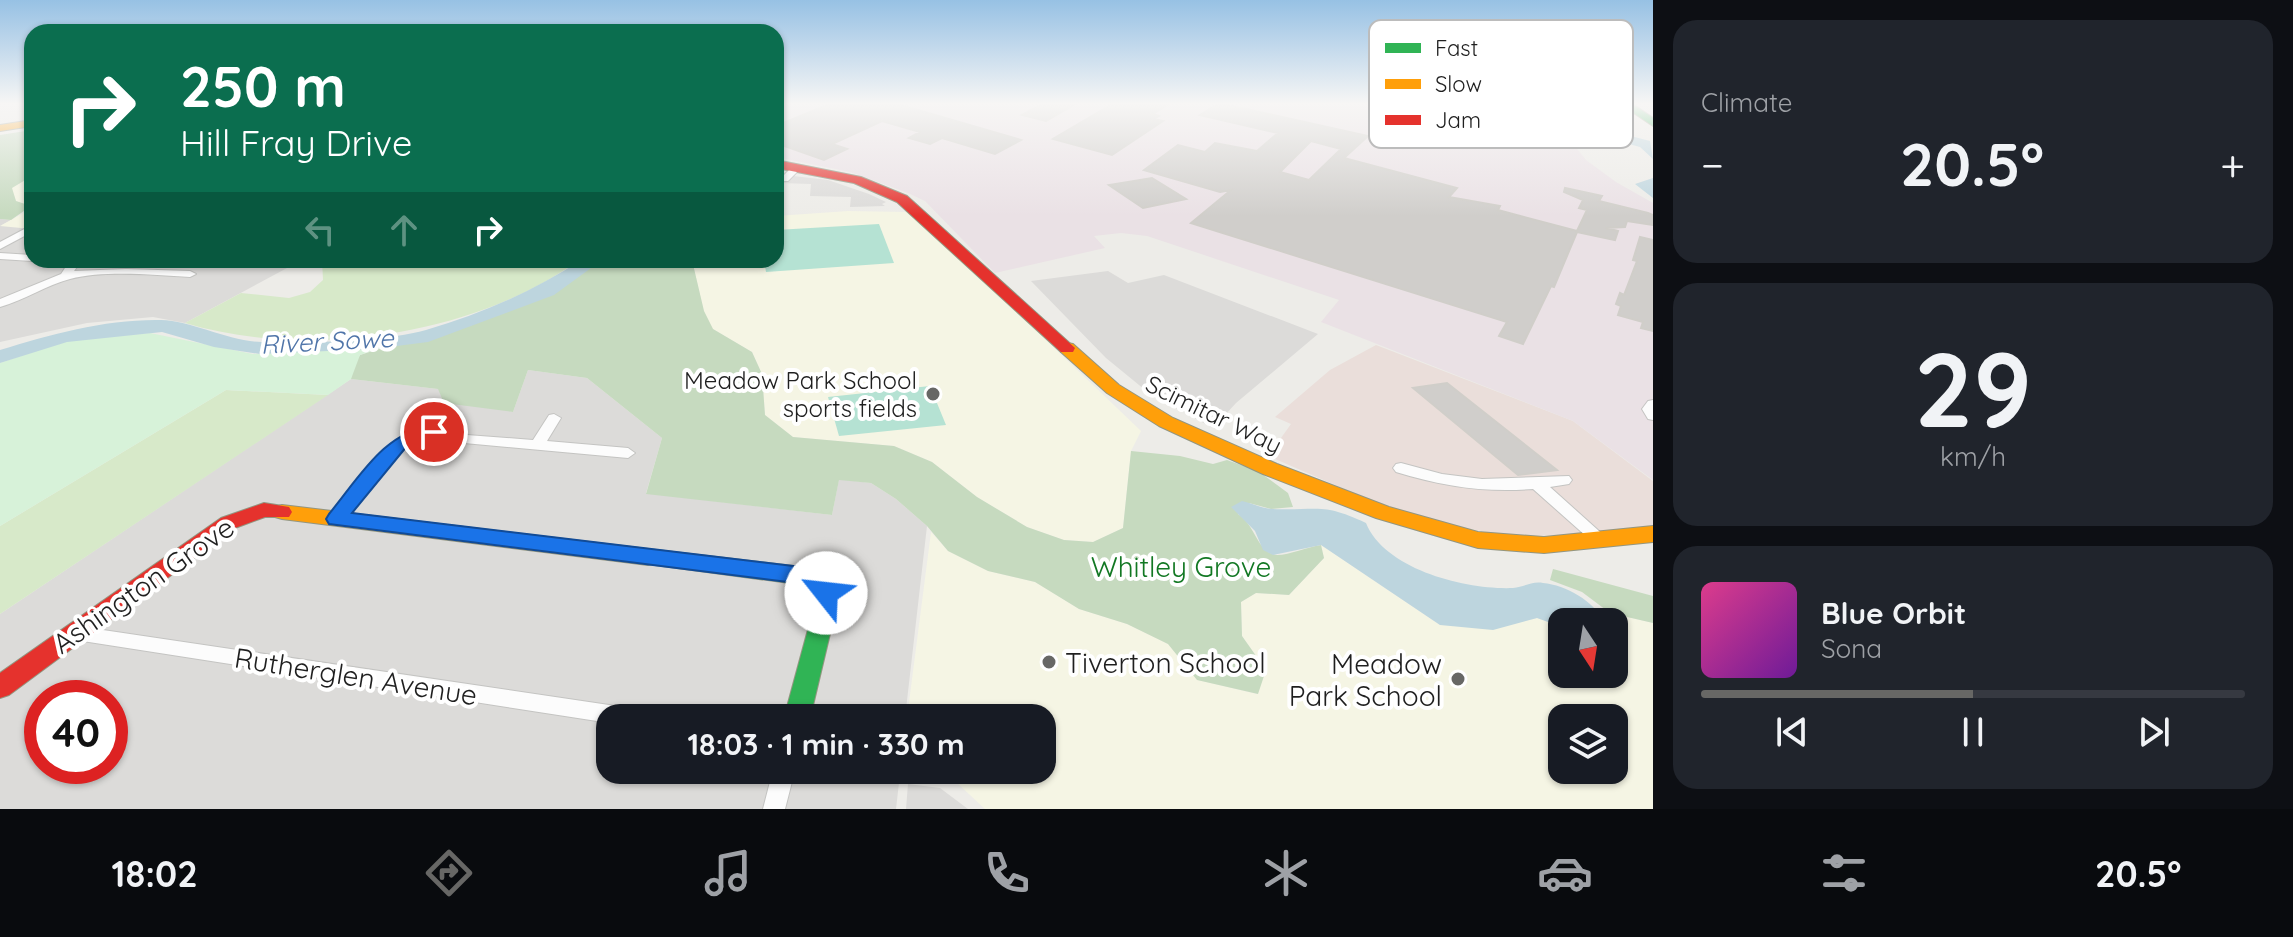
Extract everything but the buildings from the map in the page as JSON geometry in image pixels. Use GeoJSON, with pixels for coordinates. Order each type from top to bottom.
{"type":"FeatureCollection","features":[{"type":"Feature","properties":{"kind":"main road","name":"Scimitar Way"},"geometry":{"type":"LineString","coordinates":[[786,170],[857,180],[890,192],[916,208],[1106,384],[1189,433],[1383,513],[1443,532],[1511,544],[1653,534]]}},
{"type":"Feature","properties":{"kind":"main road","name":"Ashington Grove"},"geometry":{"type":"LineString","coordinates":[[0,687],[245,514],[264,510],[810,577],[822,586],[827,600],[801,704]]}},
{"type":"Feature","properties":{"kind":"street"},"geometry":{"type":"LineString","coordinates":[[0,246],[24,232]]}},
{"type":"Feature","properties":{"kind":"street"},"geometry":{"type":"LineString","coordinates":[[0,256],[24,258]]}},
{"type":"Feature","properties":{"kind":"street"},"geometry":{"type":"LineString","coordinates":[[66,276],[70,268]]}},
{"type":"Feature","properties":{"kind":"street"},"geometry":{"type":"LineString","coordinates":[[0,303],[25,296],[66,276],[165,272],[190,274]]}},
{"type":"Feature","properties":{"kind":"street"},"geometry":{"type":"LineString","coordinates":[[1653,404],[1649,409],[1653,416]]}},
{"type":"Feature","properties":{"kind":"street"},"geometry":{"type":"LineString","coordinates":[[538,444],[554,418]]}},
{"type":"Feature","properties":{"kind":"street"},"geometry":{"type":"LineString","coordinates":[[336,519],[394,448],[412,436],[434,432],[628,453]]}},
{"type":"Feature","properties":{"kind":"street"},"geometry":{"type":"LineString","coordinates":[[1401,468],[1478,486],[1564,480]]}},
{"type":"Feature","properties":{"kind":"street"},"geometry":{"type":"LineString","coordinates":[[1537,484],[1601,540]]}},
{"type":"Feature","properties":{"kind":"street","name":"Rutherglen Avenue"},"geometry":{"type":"LineString","coordinates":[[76,633],[596,712]]}},
{"type":"Feature","properties":{"kind":"street"},"geometry":{"type":"LineString","coordinates":[[774,809],[780,784]]}},
{"type":"Feature","properties":{"kind":"shaded area"},"geometry":{"type":"Polygon","coordinates":[[[784,141],[1369,141],[1369,148],[1576,148],[1586,160],[1616,182],[1653,203],[1653,480],[1573,421],[1321,322],[1339,300],[1147,236],[1121,233],[1094,236],[1105,248],[995,273],[925,201],[850,172],[784,159],[784,141]]]}},
{"type":"Feature","properties":{"kind":"shaded area"},"geometry":{"type":"Polygon","coordinates":[[[784,175],[828,180],[869,194],[886,202],[882,204],[885,206],[850,207],[851,197],[810,196],[811,184],[784,183],[784,175]]]}},
{"type":"Feature","properties":{"kind":"shaded area"},"geometry":{"type":"Polygon","coordinates":[[[24,181],[24,204],[16,201],[11,188],[24,181]]]}},
{"type":"Feature","properties":{"kind":"shaded area","name":"Meadow Park School sports fields"},"geometry":{"type":"Polygon","coordinates":[[[848,211],[908,212],[924,223],[1141,431],[1131,451],[1123,528],[1093,542],[1064,540],[1027,527],[977,497],[932,462],[894,446],[793,437],[765,415],[762,374],[752,352],[713,329],[704,312],[694,268],[784,268],[784,215],[848,211]]]}},
{"type":"Feature","properties":{"kind":"shaded area"},"geometry":{"type":"Polygon","coordinates":[[[24,213],[24,228],[0,226],[24,213]]]}},
{"type":"Feature","properties":{"kind":"shaded area"},"geometry":{"type":"Polygon","coordinates":[[[0,219],[11,220],[2,225],[24,228],[24,268],[287,268],[185,323],[153,317],[87,323],[0,342],[0,219]]]}},
{"type":"Feature","properties":{"kind":"shaded area"},"geometry":{"type":"Polygon","coordinates":[[[1108,271],[1128,283],[1164,275],[1318,334],[1236,403],[1213,428],[1150,394],[1106,358],[1031,281],[1108,271]]]}},
{"type":"Feature","properties":{"kind":"shaded area"},"geometry":{"type":"Polygon","coordinates":[[[1376,345],[1573,421],[1653,481],[1653,525],[1588,536],[1503,535],[1438,523],[1372,501],[1268,456],[1291,424],[1275,417],[1330,370],[1376,345]]]}},
{"type":"Feature","properties":{"kind":"shaded area"},"geometry":{"type":"Polygon","coordinates":[[[528,370],[587,378],[662,438],[646,493],[832,515],[839,479],[871,483],[896,499],[927,526],[907,704],[596,704],[596,784],[899,784],[896,809],[0,809],[0,614],[351,379],[438,389],[513,412],[528,370]]]}},
{"type":"Feature","properties":{"kind":"shaded area"},"geometry":{"type":"Polygon","coordinates":[[[931,532],[948,551],[988,571],[1035,582],[1079,609],[1127,624],[1168,644],[1198,680],[1257,694],[1266,670],[1242,636],[1241,602],[1256,593],[1289,595],[1324,558],[1321,545],[1440,625],[1511,624],[1537,618],[1548,622],[1548,688],[1628,688],[1628,617],[1653,623],[1653,809],[985,809],[958,784],[1056,784],[1056,704],[909,704],[931,532]]]}},
{"type":"Feature","properties":{"kind":"shaded area"},"geometry":{"type":"Polygon","coordinates":[[[908,784],[940,788],[968,809],[906,809],[908,784]]]}},
{"type":"Feature","properties":{"kind":"green space"},"geometry":{"type":"Polygon","coordinates":[[[0,141],[24,141],[24,181],[12,188],[16,201],[24,204],[24,211],[11,220],[0,219],[0,141]]]}},
{"type":"Feature","properties":{"kind":"green space"},"geometry":{"type":"Polygon","coordinates":[[[879,224],[894,263],[766,272],[765,268],[784,268],[784,230],[879,224]]]}},
{"type":"Feature","properties":{"kind":"green space"},"geometry":{"type":"Polygon","coordinates":[[[322,268],[566,268],[537,286],[491,307],[441,323],[389,334],[336,339],[284,339],[233,334],[185,323],[241,293],[289,298],[310,292],[323,280],[322,268]]]}},
{"type":"Feature","properties":{"kind":"green space","name":"Whitley Grove"},"geometry":{"type":"Polygon","coordinates":[[[584,268],[694,268],[704,311],[713,329],[752,352],[762,374],[765,415],[793,437],[894,446],[932,462],[977,497],[1027,527],[1064,540],[1093,542],[1123,528],[1131,451],[1180,456],[1213,464],[1227,460],[1258,471],[1288,493],[1293,507],[1271,509],[1249,503],[1238,514],[1260,544],[1277,555],[1321,545],[1324,558],[1289,595],[1256,593],[1241,602],[1242,636],[1266,670],[1258,694],[1197,680],[1168,644],[1127,624],[1079,609],[1035,582],[988,571],[948,551],[927,526],[896,499],[871,483],[839,480],[832,515],[646,494],[662,438],[587,378],[528,370],[513,412],[444,403],[438,389],[351,379],[352,368],[360,355],[474,323],[546,290],[584,268]]]}},
{"type":"Feature","properties":{"kind":"green space"},"geometry":{"type":"Polygon","coordinates":[[[150,333],[253,354],[383,347],[360,355],[351,379],[328,395],[226,390],[0,526],[0,363],[65,341],[150,333]]]}},
{"type":"Feature","properties":{"kind":"green space"},"geometry":{"type":"Polygon","coordinates":[[[930,386],[946,425],[839,436],[828,397],[930,386]]]}},
{"type":"Feature","properties":{"kind":"green space"},"geometry":{"type":"Polygon","coordinates":[[[226,390],[328,395],[0,614],[0,526],[226,390]]]}},
{"type":"Feature","properties":{"kind":"green space"},"geometry":{"type":"Polygon","coordinates":[[[1553,569],[1653,596],[1653,623],[1628,617],[1628,608],[1603,608],[1582,592],[1550,580],[1553,569]]]}},
{"type":"Feature","properties":{"kind":"water"},"geometry":{"type":"Polygon","coordinates":[[[1242,501],[1269,509],[1339,512],[1366,523],[1376,539],[1391,553],[1429,574],[1494,588],[1552,584],[1570,591],[1594,608],[1548,608],[1548,622],[1537,618],[1493,630],[1440,625],[1321,545],[1273,555],[1263,550],[1255,531],[1231,507],[1242,501]]]}},
{"type":"Feature","properties":{"kind":"waterway"},"geometry":{"type":"LineString","coordinates":[[1633,141],[1645,144],[1653,155]]}},
{"type":"Feature","properties":{"kind":"waterway"},"geometry":{"type":"LineString","coordinates":[[1653,183],[1643,184],[1653,193]]}},
{"type":"Feature","properties":{"kind":"waterway","name":"River Sowe"},"geometry":{"type":"LineString","coordinates":[[0,357],[65,336],[163,326],[214,341],[260,348],[373,343],[428,336],[547,291],[581,268]]}},
{"type":"Feature","properties":{"kind":"traffic: fast"},"geometry":{"type":"LineString","coordinates":[[648,557],[810,577],[822,586],[827,600],[801,704]]}},
{"type":"Feature","properties":{"kind":"traffic: slow"},"geometry":{"type":"LineString","coordinates":[[1067,348],[1113,389],[1166,422],[1270,469],[1383,513],[1478,540],[1544,545],[1653,534]]}},
{"type":"Feature","properties":{"kind":"traffic: slow"},"geometry":{"type":"LineString","coordinates":[[282,512],[648,557]]}},
{"type":"Feature","properties":{"kind":"traffic: jam"},"geometry":{"type":"LineString","coordinates":[[784,166],[857,180],[902,199],[1067,348]]}},
{"type":"Feature","properties":{"kind":"traffic: jam"},"geometry":{"type":"LineString","coordinates":[[0,687],[228,523],[264,510],[282,512]]}},
{"type":"Feature","properties":{"kind":"place","name":"Meadow Park School sports fields"},"geometry":{"type":"Point","coordinates":[933,394]}},
{"type":"Feature","properties":{"kind":"place","name":"Tiverton School"},"geometry":{"type":"Point","coordinates":[1049,662]}},
{"type":"Feature","properties":{"kind":"place","name":"Meadow Park School"},"geometry":{"type":"Point","coordinates":[1458,679]}},
{"type":"Feature","properties":{"kind":"route"},"geometry":{"type":"LineString","coordinates":[[434,432],[400,442],[336,519],[810,577],[826,593]]}}]}
